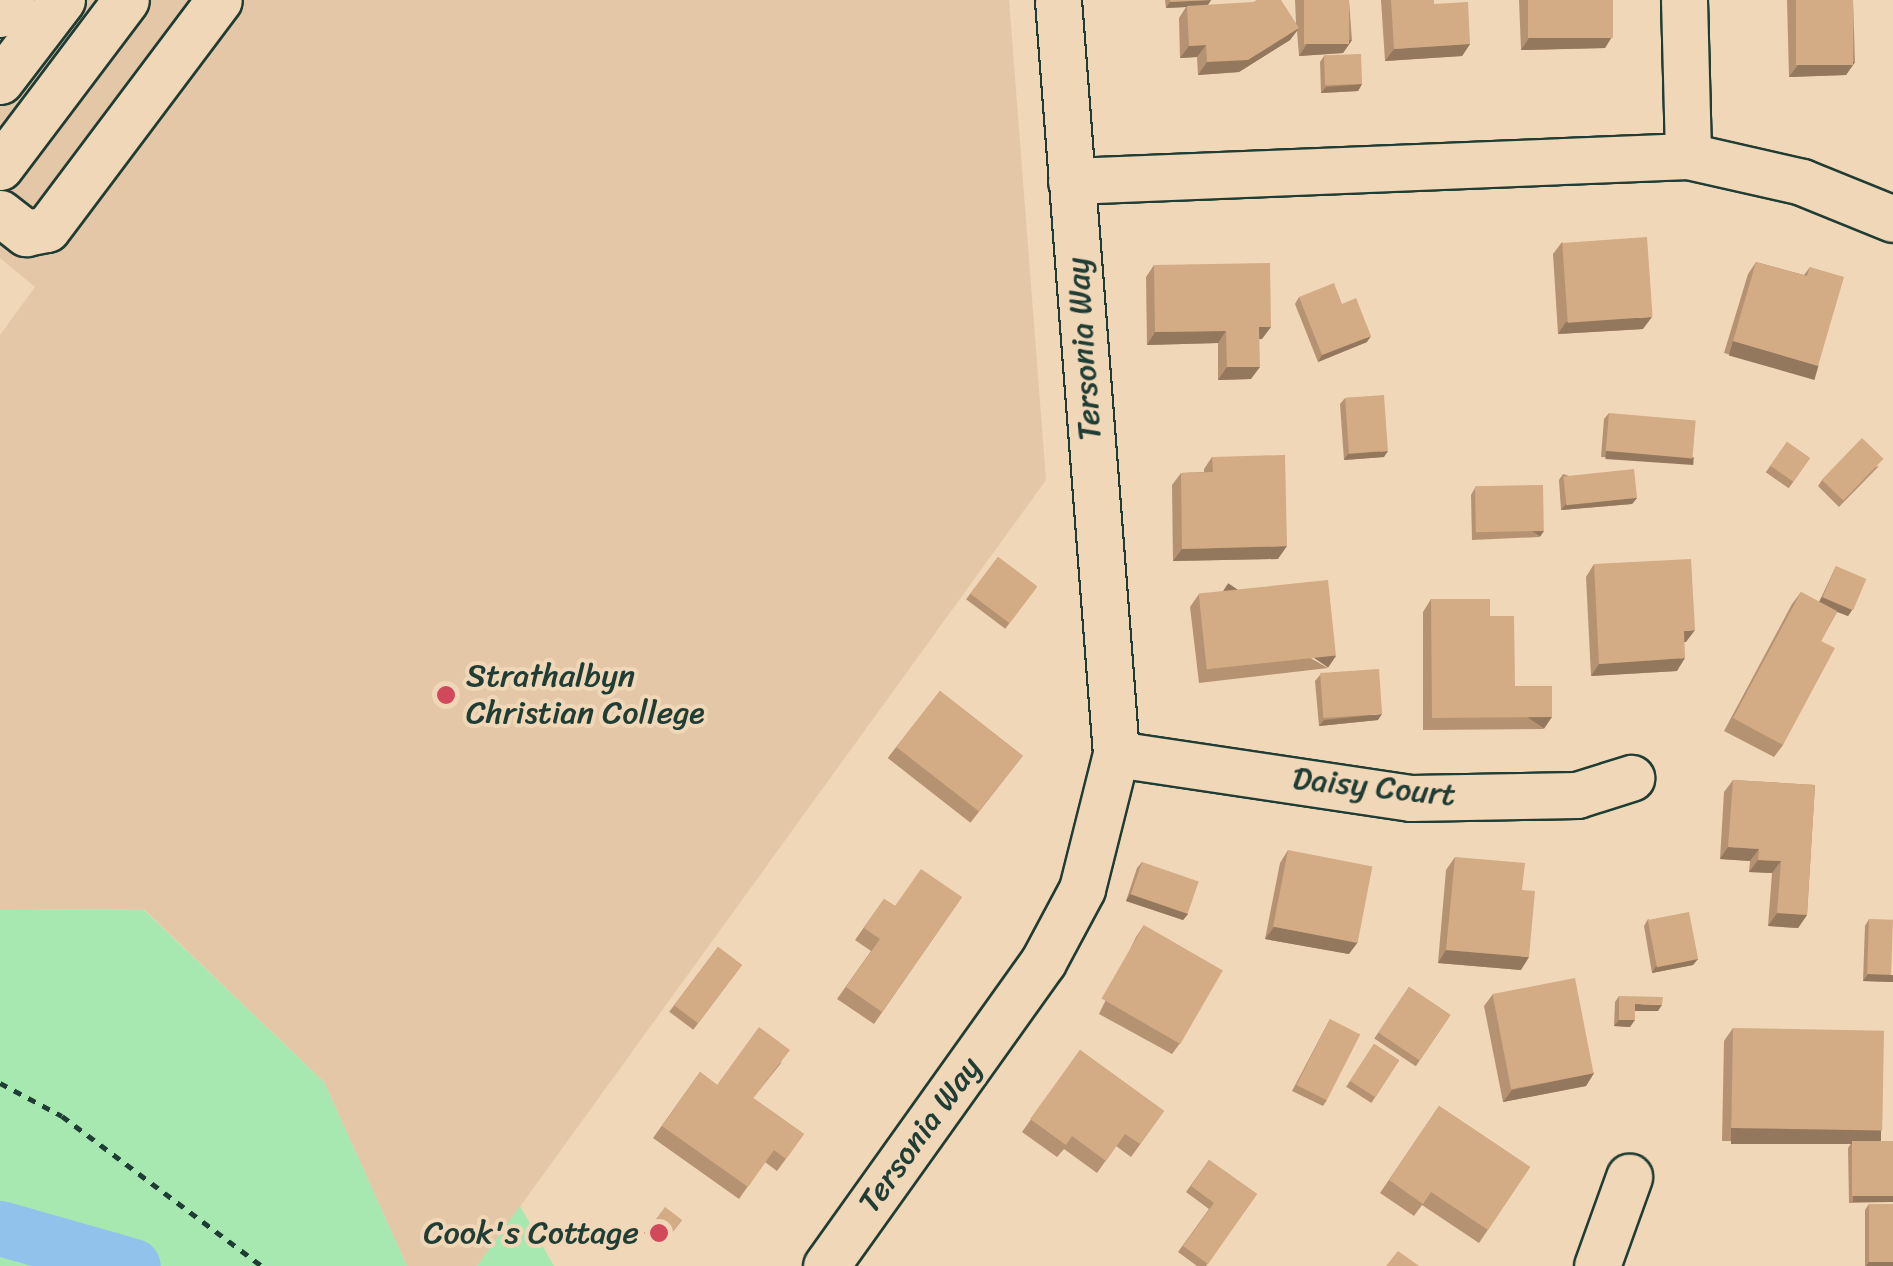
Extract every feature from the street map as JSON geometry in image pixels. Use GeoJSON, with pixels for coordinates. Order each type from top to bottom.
{"type":"FeatureCollection","features":[{"type":"Feature","properties":{"kind":"street"},"geometry":{"type":"LineString","coordinates":[[0,14],[10,0]]}},
{"type":"Feature","properties":{"kind":"street"},"geometry":{"type":"LineString","coordinates":[[0,81],[62,0]]}},
{"type":"Feature","properties":{"kind":"street"},"geometry":{"type":"LineString","coordinates":[[0,167],[126,0]]}},
{"type":"Feature","properties":{"kind":"street"},"geometry":{"type":"LineString","coordinates":[[0,213],[26,233],[47,229],[219,0]]}},
{"type":"Feature","properties":{"kind":"street","name":"Tersonia Way"},"geometry":{"type":"LineString","coordinates":[[826,1266],[1044,962],[1082,889],[1116,754],[1058,0]]}},
{"type":"Feature","properties":{"kind":"street"},"geometry":{"type":"LineString","coordinates":[[1684,0],[1688,156]]}},
{"type":"Feature","properties":{"kind":"street"},"geometry":{"type":"LineString","coordinates":[[1071,181],[1688,156],[1802,182],[1893,219]]}},
{"type":"Feature","properties":{"kind":"street","name":"Daisy Court"},"geometry":{"type":"LineString","coordinates":[[1116,754],[1412,798],[1577,795],[1631,778]]}},
{"type":"Feature","properties":{"kind":"street"},"geometry":{"type":"LineString","coordinates":[[1596,1266],[1629,1178]]}},
{"type":"Feature","properties":{"kind":"path"},"geometry":{"type":"LineString","coordinates":[[0,1083],[62,1116],[262,1266]]}},
{"type":"Feature","properties":{"kind":"shaded area","name":"Strathalbyn Christian College"},"geometry":{"type":"Polygon","coordinates":[[[0,0],[1009,0],[1046,480],[477,1266],[407,1266],[324,1082],[144,909],[0,910],[0,335],[35,287],[0,258],[0,0]]]}},
{"type":"Feature","properties":{"kind":"green space"},"geometry":{"type":"Polygon","coordinates":[[[143,909],[324,1082],[407,1266],[0,1266],[0,910],[143,909]]]}},
{"type":"Feature","properties":{"kind":"green space"},"geometry":{"type":"Polygon","coordinates":[[[520,1206],[554,1266],[477,1266],[520,1206]]]}},
{"type":"Feature","properties":{"kind":"building"},"geometry":{"type":"Polygon","coordinates":[[[1281,0],[1299,28],[1248,60],[1207,62],[1206,45],[1189,46],[1187,6],[1281,0]]]}},
{"type":"Feature","properties":{"kind":"building"},"geometry":{"type":"Polygon","coordinates":[[[1304,0],[1349,0],[1349,44],[1304,44],[1304,0]]]}},
{"type":"Feature","properties":{"kind":"building"},"geometry":{"type":"Polygon","coordinates":[[[1391,0],[1468,2],[1470,44],[1394,49],[1391,0]]]}},
{"type":"Feature","properties":{"kind":"building"},"geometry":{"type":"Polygon","coordinates":[[[1528,0],[1613,0],[1613,38],[1528,38],[1528,0]]]}},
{"type":"Feature","properties":{"kind":"building"},"geometry":{"type":"Polygon","coordinates":[[[1796,0],[1853,0],[1853,65],[1796,65],[1796,0]]]}},
{"type":"Feature","properties":{"kind":"building"},"geometry":{"type":"Polygon","coordinates":[[[1361,54],[1362,84],[1325,85],[1324,55],[1361,54]]]}},
{"type":"Feature","properties":{"kind":"building"},"geometry":{"type":"Polygon","coordinates":[[[1647,237],[1653,317],[1568,323],[1562,243],[1647,237]]]}},
{"type":"Feature","properties":{"kind":"building"},"geometry":{"type":"Polygon","coordinates":[[[1756,262],[1807,276],[1810,267],[1844,277],[1818,366],[1733,341],[1756,262]]]}},
{"type":"Feature","properties":{"kind":"building"},"geometry":{"type":"Polygon","coordinates":[[[1270,263],[1271,327],[1259,327],[1260,367],[1227,367],[1226,331],[1155,332],[1154,265],[1270,263]]]}},
{"type":"Feature","properties":{"kind":"building"},"geometry":{"type":"Polygon","coordinates":[[[1334,283],[1342,304],[1356,298],[1371,336],[1322,355],[1299,297],[1334,283]]]}},
{"type":"Feature","properties":{"kind":"building"},"geometry":{"type":"Polygon","coordinates":[[[1384,395],[1388,451],[1349,454],[1345,398],[1384,395]]]}},
{"type":"Feature","properties":{"kind":"building"},"geometry":{"type":"Polygon","coordinates":[[[1609,413],[1696,421],[1692,458],[1606,451],[1609,413]]]}},
{"type":"Feature","properties":{"kind":"building"},"geometry":{"type":"Polygon","coordinates":[[[1862,438],[1884,459],[1843,501],[1822,480],[1862,438]]]}},
{"type":"Feature","properties":{"kind":"building"},"geometry":{"type":"Polygon","coordinates":[[[1787,442],[1810,458],[1793,482],[1770,466],[1787,442]]]}},
{"type":"Feature","properties":{"kind":"building"},"geometry":{"type":"Polygon","coordinates":[[[1285,455],[1287,546],[1182,549],[1181,473],[1213,472],[1212,457],[1285,455]]]}},
{"type":"Feature","properties":{"kind":"building"},"geometry":{"type":"Polygon","coordinates":[[[1634,469],[1637,498],[1566,505],[1563,476],[1634,469]]]}},
{"type":"Feature","properties":{"kind":"building"},"geometry":{"type":"Polygon","coordinates":[[[1543,485],[1544,531],[1476,532],[1475,486],[1543,485]]]}},
{"type":"Feature","properties":{"kind":"building"},"geometry":{"type":"Polygon","coordinates":[[[998,557],[1037,586],[1009,623],[970,594],[998,557]]]}},
{"type":"Feature","properties":{"kind":"building"},"geometry":{"type":"Polygon","coordinates":[[[1691,559],[1695,630],[1684,631],[1685,658],[1599,664],[1594,564],[1691,559]]]}},
{"type":"Feature","properties":{"kind":"building"},"geometry":{"type":"Polygon","coordinates":[[[1836,566],[1866,579],[1853,610],[1823,597],[1836,566]]]}},
{"type":"Feature","properties":{"kind":"building"},"geometry":{"type":"Polygon","coordinates":[[[1328,580],[1336,656],[1207,669],[1199,594],[1328,580]]]}},
{"type":"Feature","properties":{"kind":"building"},"geometry":{"type":"Polygon","coordinates":[[[1801,592],[1837,611],[1821,641],[1835,648],[1783,745],[1733,718],[1801,592]]]}},
{"type":"Feature","properties":{"kind":"building"},"geometry":{"type":"Polygon","coordinates":[[[1431,599],[1490,599],[1490,616],[1514,616],[1515,686],[1552,686],[1552,717],[1432,718],[1431,599]]]}},
{"type":"Feature","properties":{"kind":"building"},"geometry":{"type":"Polygon","coordinates":[[[1379,669],[1382,714],[1323,718],[1320,673],[1379,669]]]}},
{"type":"Feature","properties":{"kind":"building"},"geometry":{"type":"Polygon","coordinates":[[[940,691],[1023,756],[979,812],[896,747],[940,691]]]}},
{"type":"Feature","properties":{"kind":"building"},"geometry":{"type":"Polygon","coordinates":[[[1733,780],[1815,785],[1807,915],[1777,913],[1781,861],[1758,860],[1759,849],[1728,847],[1733,780]]]}},
{"type":"Feature","properties":{"kind":"building"},"geometry":{"type":"Polygon","coordinates":[[[1288,850],[1372,866],[1358,943],[1273,927],[1288,850]]]}},
{"type":"Feature","properties":{"kind":"building"},"geometry":{"type":"Polygon","coordinates":[[[1455,857],[1525,863],[1522,890],[1535,891],[1529,957],[1446,950],[1455,857]]]}},
{"type":"Feature","properties":{"kind":"building"},"geometry":{"type":"Polygon","coordinates":[[[1142,862],[1199,882],[1188,914],[1131,894],[1142,862]]]}},
{"type":"Feature","properties":{"kind":"building"},"geometry":{"type":"Polygon","coordinates":[[[921,869],[962,897],[882,1012],[846,987],[880,939],[864,928],[884,899],[895,906],[921,869]]]}},
{"type":"Feature","properties":{"kind":"building"},"geometry":{"type":"Polygon","coordinates":[[[1689,912],[1698,959],[1657,967],[1648,920],[1689,912]]]}},
{"type":"Feature","properties":{"kind":"building"},"geometry":{"type":"Polygon","coordinates":[[[1869,919],[1893,920],[1891,975],[1867,974],[1869,919]]]}},
{"type":"Feature","properties":{"kind":"building"},"geometry":{"type":"Polygon","coordinates":[[[1144,925],[1223,970],[1180,1044],[1102,999],[1144,925]]]}},
{"type":"Feature","properties":{"kind":"building"},"geometry":{"type":"Polygon","coordinates":[[[718,947],[742,965],[698,1023],[674,1005],[718,947]]]}},
{"type":"Feature","properties":{"kind":"building"},"geometry":{"type":"Polygon","coordinates":[[[1575,978],[1594,1073],[1511,1089],[1493,994],[1575,978]]]}},
{"type":"Feature","properties":{"kind":"building"},"geometry":{"type":"Polygon","coordinates":[[[1409,987],[1450,1015],[1420,1061],[1378,1033],[1409,987]]]}},
{"type":"Feature","properties":{"kind":"building"},"geometry":{"type":"Polygon","coordinates":[[[1619,996],[1663,997],[1662,1005],[1635,1004],[1635,1020],[1619,1020],[1619,996]]]}},
{"type":"Feature","properties":{"kind":"building"},"geometry":{"type":"Polygon","coordinates":[[[1330,1019],[1360,1034],[1327,1100],[1296,1085],[1330,1019]]]}},
{"type":"Feature","properties":{"kind":"building"},"geometry":{"type":"Polygon","coordinates":[[[759,1027],[790,1050],[753,1098],[804,1134],[786,1159],[774,1150],[748,1187],[662,1126],[700,1072],[717,1085],[759,1027]]]}},
{"type":"Feature","properties":{"kind":"building"},"geometry":{"type":"Polygon","coordinates":[[[1733,1028],[1884,1031],[1882,1131],[1731,1128],[1733,1028]]]}},
{"type":"Feature","properties":{"kind":"building"},"geometry":{"type":"Polygon","coordinates":[[[1374,1044],[1399,1060],[1375,1097],[1350,1081],[1374,1044]]]}},
{"type":"Feature","properties":{"kind":"building"},"geometry":{"type":"Polygon","coordinates":[[[1080,1050],[1164,1111],[1140,1144],[1125,1134],[1106,1161],[1072,1136],[1066,1145],[1030,1119],[1080,1050]]]}},
{"type":"Feature","properties":{"kind":"building"},"geometry":{"type":"Polygon","coordinates":[[[1439,1106],[1530,1167],[1488,1230],[1431,1192],[1423,1204],[1389,1180],[1439,1106]]]}},
{"type":"Feature","properties":{"kind":"building"},"geometry":{"type":"Polygon","coordinates":[[[1852,1141],[1893,1141],[1893,1196],[1852,1196],[1852,1141]]]}},
{"type":"Feature","properties":{"kind":"building"},"geometry":{"type":"Polygon","coordinates":[[[1209,1160],[1257,1194],[1208,1264],[1183,1246],[1214,1203],[1191,1186],[1209,1160]]]}},
{"type":"Feature","properties":{"kind":"building"},"geometry":{"type":"Polygon","coordinates":[[[1869,1204],[1893,1204],[1893,1262],[1869,1262],[1869,1204]]]}},
{"type":"Feature","properties":{"kind":"building"},"geometry":{"type":"Polygon","coordinates":[[[665,1207],[682,1220],[671,1234],[654,1221],[665,1207]]]}},
{"type":"Feature","properties":{"kind":"building"},"geometry":{"type":"Polygon","coordinates":[[[1398,1251],[1419,1266],[1386,1266],[1398,1251]]]}},
{"type":"Feature","properties":{"kind":"waterway"},"geometry":{"type":"LineString","coordinates":[[0,1228],[133,1266]]}},
{"type":"Feature","properties":{"kind":"place","name":"Strathalbyn Christian College"},"geometry":{"type":"Point","coordinates":[446,695]}},
{"type":"Feature","properties":{"kind":"place","name":"Cook's Cottage"},"geometry":{"type":"Point","coordinates":[659,1233]}}]}
